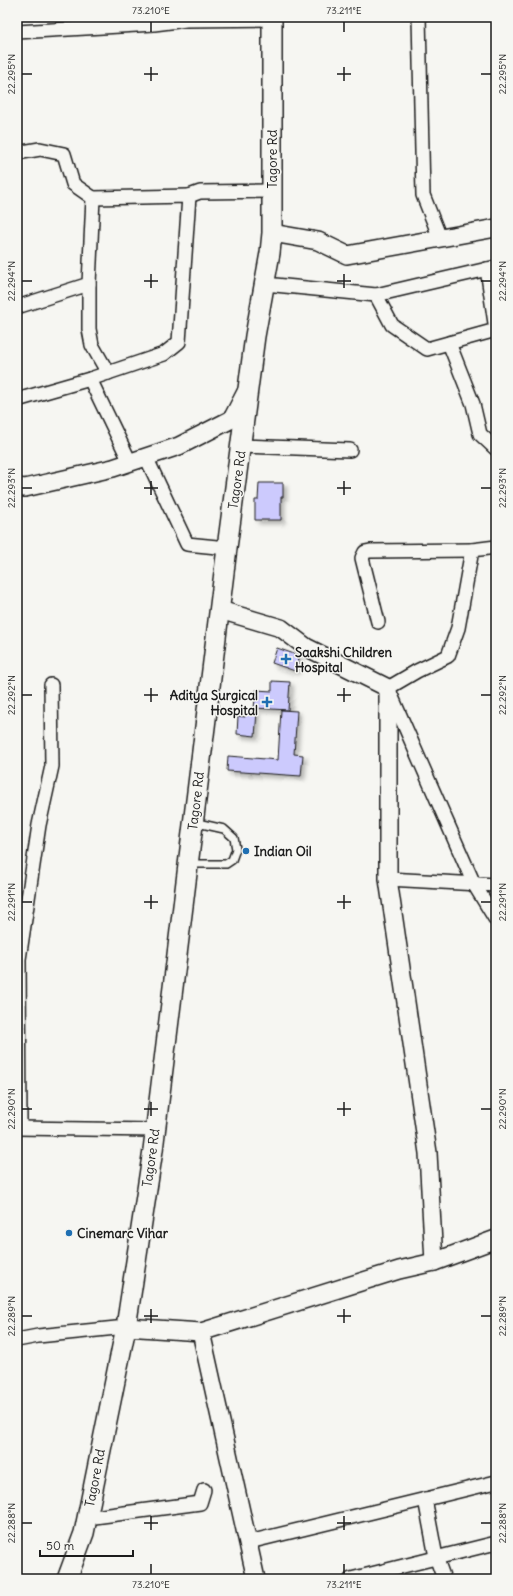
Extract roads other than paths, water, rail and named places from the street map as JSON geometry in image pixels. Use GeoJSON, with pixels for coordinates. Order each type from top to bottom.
{"type":"FeatureCollection","features":[{"type":"Feature","properties":{"kind":"main road","name":"Tagore Rd"},"geometry":{"type":"LineString","coordinates":[[67,1579],[84,1533],[126,1327],[156,1130],[227,548],[255,336],[265,284],[272,233],[272,18]]}},
{"type":"Feature","properties":{"kind":"street"},"geometry":{"type":"LineString","coordinates":[[419,17],[423,195],[440,238]]}},
{"type":"Feature","properties":{"kind":"street"},"geometry":{"type":"LineString","coordinates":[[17,32],[154,20],[272,18]]}},
{"type":"Feature","properties":{"kind":"street"},"geometry":{"type":"LineString","coordinates":[[17,153],[40,149],[64,154],[73,184],[94,198],[189,196],[200,192],[272,191]]}},
{"type":"Feature","properties":{"kind":"street"},"geometry":{"type":"LineString","coordinates":[[17,400],[90,379],[164,354],[179,342],[189,196]]}},
{"type":"Feature","properties":{"kind":"street"},"geometry":{"type":"LineString","coordinates":[[94,198],[89,284],[89,329],[92,345],[108,373]]}},
{"type":"Feature","properties":{"kind":"street"},"geometry":{"type":"LineString","coordinates":[[272,233],[318,241],[347,255],[496,228]]}},
{"type":"Feature","properties":{"kind":"street"},"geometry":{"type":"LineString","coordinates":[[265,284],[376,295],[492,268],[496,330],[427,349],[392,325],[376,295]]}},
{"type":"Feature","properties":{"kind":"street"},"geometry":{"type":"LineString","coordinates":[[17,307],[89,284]]}},
{"type":"Feature","properties":{"kind":"street"},"geometry":{"type":"LineString","coordinates":[[449,343],[473,404],[480,434],[496,449]]}},
{"type":"Feature","properties":{"kind":"street"},"geometry":{"type":"LineString","coordinates":[[90,379],[187,544],[227,548]]}},
{"type":"Feature","properties":{"kind":"street"},"geometry":{"type":"LineString","coordinates":[[17,487],[25,488],[113,468],[179,446],[232,418],[249,386]]}},
{"type":"Feature","properties":{"kind":"street"},"geometry":{"type":"LineString","coordinates":[[241,446],[350,450]]}},
{"type":"Feature","properties":{"kind":"street"},"geometry":{"type":"LineString","coordinates":[[378,622],[362,558],[366,552],[370,550],[472,550],[496,547]]}},
{"type":"Feature","properties":{"kind":"street"},"geometry":{"type":"LineString","coordinates":[[388,688],[417,671],[448,656],[458,628],[472,550]]}},
{"type":"Feature","properties":{"kind":"street"},"geometry":{"type":"LineString","coordinates":[[220,610],[281,628],[306,647],[388,688],[474,884],[496,920]]}},
{"type":"Feature","properties":{"kind":"street"},"geometry":{"type":"LineString","coordinates":[[51,685],[52,766],[39,825],[18,959],[19,1127],[156,1130]]}},
{"type":"Feature","properties":{"kind":"street"},"geometry":{"type":"LineString","coordinates":[[388,688],[388,879],[428,1152],[434,1262]]}},
{"type":"Feature","properties":{"kind":"street"},"geometry":{"type":"LineString","coordinates":[[388,879],[496,885]]}},
{"type":"Feature","properties":{"kind":"street"},"geometry":{"type":"LineString","coordinates":[[17,1340],[38,1336],[126,1327],[201,1332],[399,1270],[434,1262],[496,1239]]}},
{"type":"Feature","properties":{"kind":"street"},"geometry":{"type":"LineString","coordinates":[[201,1332],[249,1542],[256,1579]]}},
{"type":"Feature","properties":{"kind":"street"},"geometry":{"type":"LineString","coordinates":[[249,1542],[496,1482]]}},
{"type":"Feature","properties":{"kind":"street"},"geometry":{"type":"LineString","coordinates":[[87,1518],[200,1503],[204,1490]]}},
{"type":"Feature","properties":{"kind":"street"},"geometry":{"type":"LineString","coordinates":[[425,1499],[436,1557],[444,1579]]}},
{"type":"Feature","properties":{"kind":"street"},"geometry":{"type":"LineString","coordinates":[[351,1579],[496,1542]]}},
{"type":"Feature","properties":{"kind":"lane"},"geometry":{"type":"LineString","coordinates":[[188,864],[226,864],[232,860],[236,849],[234,838],[224,829],[193,822]]}},
{"type":"Feature","properties":{"kind":"place","name":"Saakshi Children Hospital"},"geometry":{"type":"Point","coordinates":[286,659]}},
{"type":"Feature","properties":{"kind":"place","name":"Aditya Surgical Hospital"},"geometry":{"type":"Point","coordinates":[267,702]}},
{"type":"Feature","properties":{"kind":"place","name":"Indian Oil"},"geometry":{"type":"Point","coordinates":[246,851]}},
{"type":"Feature","properties":{"kind":"place","name":"Cinemarc Vihar"},"geometry":{"type":"Point","coordinates":[69,1233]}}]}
